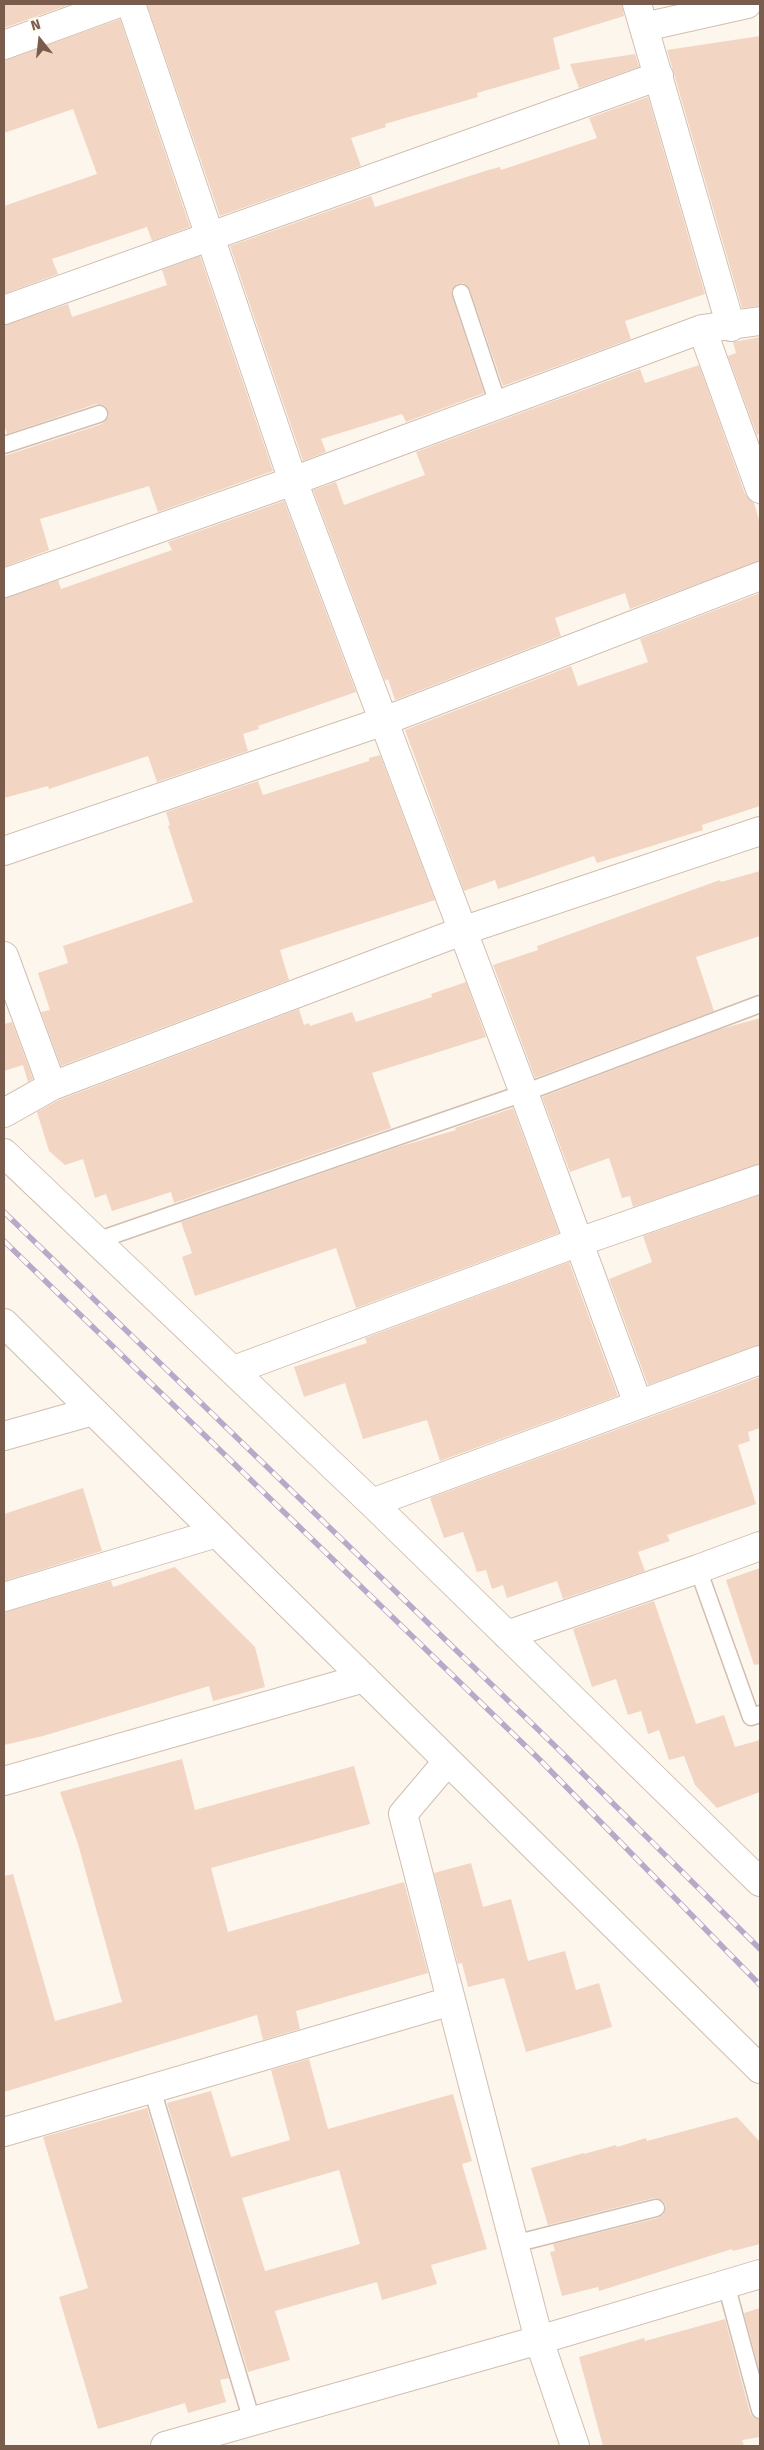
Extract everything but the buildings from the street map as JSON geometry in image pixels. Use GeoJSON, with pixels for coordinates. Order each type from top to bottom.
{"type":"FeatureCollection","features":[{"type":"Feature","properties":{"kind":"street"},"geometry":{"type":"LineString","coordinates":[[4,45],[116,4]]}},
{"type":"Feature","properties":{"kind":"street"},"geometry":{"type":"LineString","coordinates":[[131,4],[293,481],[524,1093],[638,1404]]}},
{"type":"Feature","properties":{"kind":"street"},"geometry":{"type":"LineString","coordinates":[[731,327],[640,16],[747,4]]}},
{"type":"Feature","properties":{"kind":"street"},"geometry":{"type":"LineString","coordinates":[[4,310],[659,76]]}},
{"type":"Feature","properties":{"kind":"street"},"geometry":{"type":"LineString","coordinates":[[4,583],[293,481],[702,329],[731,327],[760,321]]}},
{"type":"Feature","properties":{"kind":"street"},"geometry":{"type":"LineString","coordinates":[[702,329],[760,489]]}},
{"type":"Feature","properties":{"kind":"street"},"geometry":{"type":"LineString","coordinates":[[4,851],[384,721],[760,576]]}},
{"type":"Feature","properties":{"kind":"street"},"geometry":{"type":"LineString","coordinates":[[4,1113],[52,1086],[462,931],[760,830]]}},
{"type":"Feature","properties":{"kind":"street"},"geometry":{"type":"LineString","coordinates":[[4,956],[52,1086]]}},
{"type":"Feature","properties":{"kind":"street"},"geometry":{"type":"LineString","coordinates":[[4,1152],[372,1503],[760,1882]]}},
{"type":"Feature","properties":{"kind":"street"},"geometry":{"type":"LineString","coordinates":[[234,1370],[579,1242],[760,1179]]}},
{"type":"Feature","properties":{"kind":"street"},"geometry":{"type":"LineString","coordinates":[[4,1323],[760,2069]]}},
{"type":"Feature","properties":{"kind":"street"},"geometry":{"type":"LineString","coordinates":[[372,1503],[760,1360]]}},
{"type":"Feature","properties":{"kind":"street"},"geometry":{"type":"LineString","coordinates":[[4,1436],[93,1411]]}},
{"type":"Feature","properties":{"kind":"street"},"geometry":{"type":"LineString","coordinates":[[4,1597],[217,1533]]}},
{"type":"Feature","properties":{"kind":"street"},"geometry":{"type":"LineString","coordinates":[[507,1634],[760,1546]]}},
{"type":"Feature","properties":{"kind":"street"},"geometry":{"type":"LineString","coordinates":[[4,1781],[364,1678]]}},
{"type":"Feature","properties":{"kind":"street"},"geometry":{"type":"LineString","coordinates":[[447,1762],[403,1814],[539,2340],[575,2446]]}},
{"type":"Feature","properties":{"kind":"street"},"geometry":{"type":"LineString","coordinates":[[4,2132],[451,2001]]}},
{"type":"Feature","properties":{"kind":"street"},"geometry":{"type":"LineString","coordinates":[[165,2446],[539,2340],[760,2274]]}},
{"type":"Feature","properties":{"kind":"lane"},"geometry":{"type":"LineString","coordinates":[[461,293],[498,404]]}},
{"type":"Feature","properties":{"kind":"lane"},"geometry":{"type":"LineString","coordinates":[[4,445],[98,414]]}},
{"type":"Feature","properties":{"kind":"lane"},"geometry":{"type":"LineString","coordinates":[[96,1241],[524,1093],[760,1004]]}},
{"type":"Feature","properties":{"kind":"lane"},"geometry":{"type":"LineString","coordinates":[[698,1569],[751,1717],[760,1714]]}},
{"type":"Feature","properties":{"kind":"lane"},"geometry":{"type":"LineString","coordinates":[[152,2089],[252,2421]]}},
{"type":"Feature","properties":{"kind":"lane"},"geometry":{"type":"LineString","coordinates":[[514,2244],[656,2208]]}},
{"type":"Feature","properties":{"kind":"lane"},"geometry":{"type":"LineString","coordinates":[[726,2284],[760,2410]]}},
{"type":"Feature","properties":{"kind":"railway"},"geometry":{"type":"LineString","coordinates":[[4,1212],[554,1745],[760,1949]]}},
{"type":"Feature","properties":{"kind":"railway"},"geometry":{"type":"LineString","coordinates":[[4,1241],[539,1759],[760,1985]]}}]}
